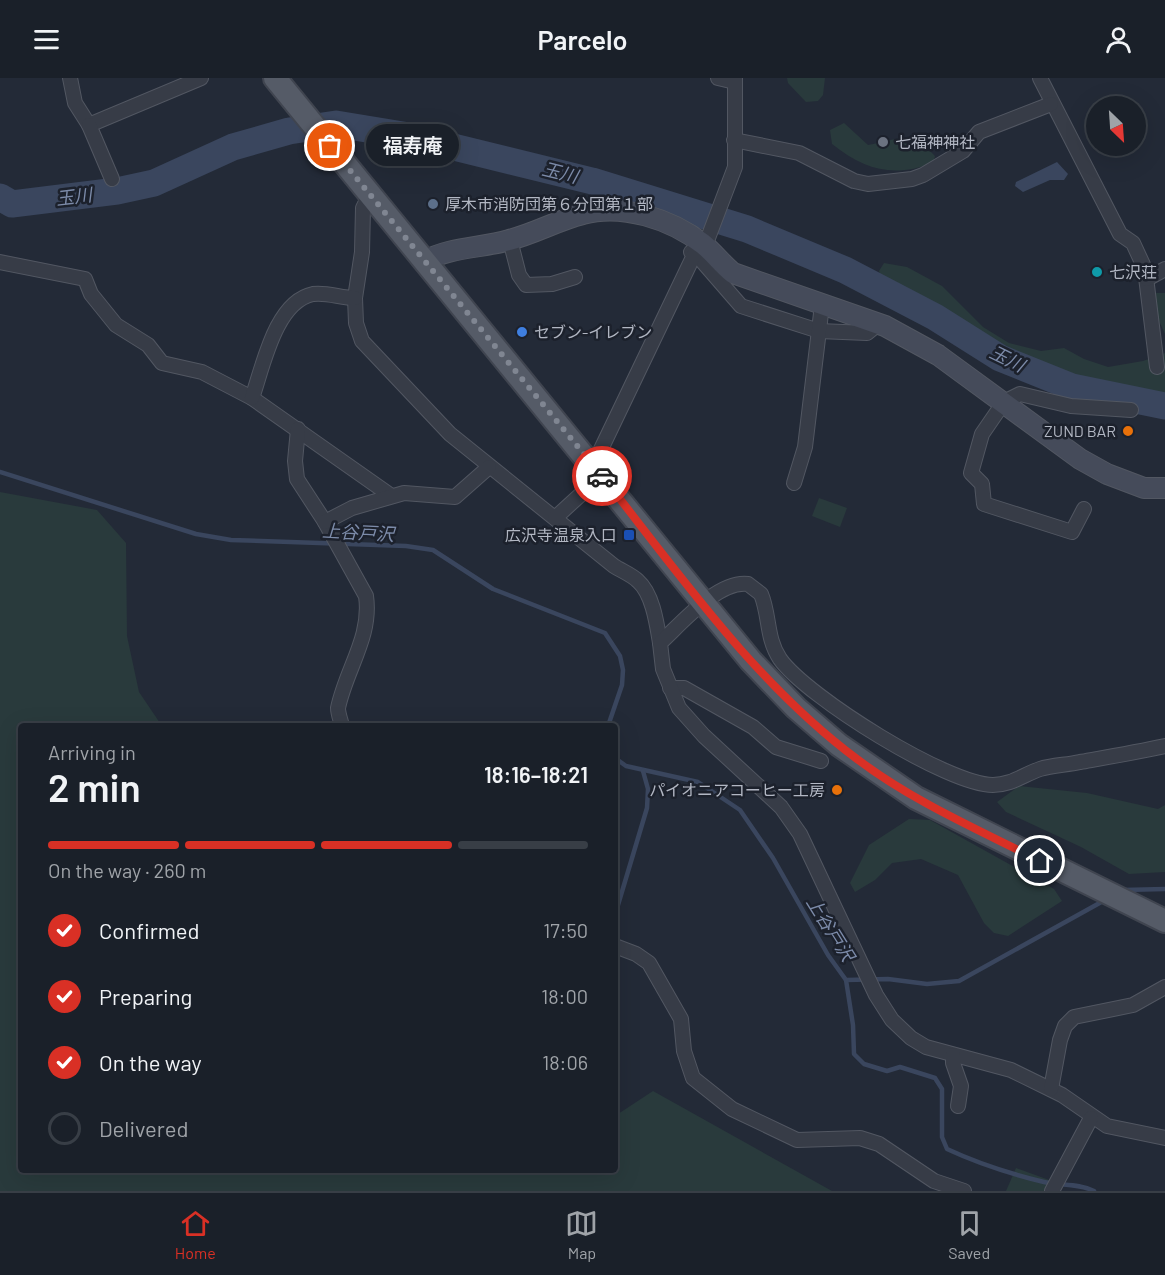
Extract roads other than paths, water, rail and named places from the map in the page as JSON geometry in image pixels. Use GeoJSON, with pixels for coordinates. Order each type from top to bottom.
{"type":"FeatureCollection","features":[{"type":"Feature","properties":{"kind":"main road"},"geometry":{"type":"LineString","coordinates":[[275,78],[751,661],[796,708],[857,759],[933,808],[1165,921]]}},
{"type":"Feature","properties":{"kind":"street"},"geometry":{"type":"LineString","coordinates":[[70,78],[75,103],[89,125],[112,179]]}},
{"type":"Feature","properties":{"kind":"street"},"geometry":{"type":"LineString","coordinates":[[89,125],[201,78]]}},
{"type":"Feature","properties":{"kind":"street"},"geometry":{"type":"LineString","coordinates":[[555,518],[597,471],[623,399],[657,338],[722,204],[735,167],[735,80],[718,78]]}},
{"type":"Feature","properties":{"kind":"street"},"geometry":{"type":"LineString","coordinates":[[1040,78],[1051,104],[1120,234],[1133,243],[1147,279],[1158,367]]}},
{"type":"Feature","properties":{"kind":"street"},"geometry":{"type":"LineString","coordinates":[[734,140],[799,153],[854,181],[868,184],[912,179],[923,175],[963,150],[979,132],[1051,104]]}},
{"type":"Feature","properties":{"kind":"street"},"geometry":{"type":"LineString","coordinates":[[370,194],[363,208],[362,252],[355,298],[356,323],[362,341],[437,422],[489,467],[644,588],[657,621],[663,669],[679,708],[693,725],[760,785],[781,807],[800,834],[876,995],[892,1020],[911,1038],[926,1047],[1011,1070],[1052,1089],[1091,1118],[1118,1130],[1165,1138]]}},
{"type":"Feature","properties":{"kind":"street"},"geometry":{"type":"LineString","coordinates":[[425,261],[438,254],[510,240],[581,214],[603,209],[628,211],[683,231],[733,273],[878,324],[938,355],[1004,402],[1058,445],[1099,470],[1144,488],[1165,488]]}},
{"type":"Feature","properties":{"kind":"street"},"geometry":{"type":"LineString","coordinates":[[510,240],[519,274],[526,285],[552,284],[575,277]]}},
{"type":"Feature","properties":{"kind":"street"},"geometry":{"type":"LineString","coordinates":[[701,245],[741,306],[819,331],[867,333],[878,324]]}},
{"type":"Feature","properties":{"kind":"street"},"geometry":{"type":"LineString","coordinates":[[0,262],[35,277],[85,279],[92,294],[116,325],[148,345],[162,363],[202,372],[252,398],[390,495]]}},
{"type":"Feature","properties":{"kind":"street"},"geometry":{"type":"LineString","coordinates":[[1147,279],[1165,269]]}},
{"type":"Feature","properties":{"kind":"street"},"geometry":{"type":"LineString","coordinates":[[252,398],[273,334],[297,300],[312,294],[355,298]]}},
{"type":"Feature","properties":{"kind":"street"},"geometry":{"type":"LineString","coordinates":[[794,483],[805,447],[822,305]]}},
{"type":"Feature","properties":{"kind":"street"},"geometry":{"type":"LineString","coordinates":[[1084,509],[1072,532],[984,504],[982,484],[972,477],[971,473],[982,434],[1004,402],[1020,394],[1071,406],[1131,410]]}},
{"type":"Feature","properties":{"kind":"street"},"geometry":{"type":"LineString","coordinates":[[298,429],[295,461],[297,479],[328,528],[366,596],[367,607],[359,652],[338,710],[341,723]]}},
{"type":"Feature","properties":{"kind":"street"},"geometry":{"type":"LineString","coordinates":[[328,528],[336,515],[390,495],[404,493],[455,497],[489,467]]}},
{"type":"Feature","properties":{"kind":"street"},"geometry":{"type":"LineString","coordinates":[[660,643],[704,603],[731,585],[739,583],[754,587],[764,603],[771,642],[780,659],[795,675],[846,716],[900,748],[972,782],[992,785],[1010,784],[1040,769],[1165,746]]}},
{"type":"Feature","properties":{"kind":"street"},"geometry":{"type":"LineString","coordinates":[[670,688],[684,688],[753,727],[776,747],[821,762]]}},
{"type":"Feature","properties":{"kind":"street"},"geometry":{"type":"LineString","coordinates":[[618,947],[636,954],[649,963],[666,988],[681,1019],[684,1051],[693,1078],[732,1109],[797,1140],[860,1138],[879,1144],[934,1181],[964,1191]]}},
{"type":"Feature","properties":{"kind":"street"},"geometry":{"type":"LineString","coordinates":[[1052,1089],[1060,1040],[1065,1026],[1074,1017],[1133,1005],[1165,987]]}},
{"type":"Feature","properties":{"kind":"street"},"geometry":{"type":"LineString","coordinates":[[953,1055],[952,1063],[961,1086],[958,1106]]}},
{"type":"Feature","properties":{"kind":"street"},"geometry":{"type":"LineString","coordinates":[[1052,1191],[1091,1118]]}},
{"type":"Feature","properties":{"kind":"water"},"geometry":{"type":"Polygon","coordinates":[[[1057,162],[1068,174],[1064,180],[1050,180],[1023,192],[1015,186],[1016,182],[1057,162]]]}},
{"type":"Feature","properties":{"kind":"waterway","name":"玉川"},"geometry":{"type":"LineString","coordinates":[[0,197],[12,204],[117,191],[154,183],[233,147],[289,131],[336,124],[409,136],[592,181],[747,229],[845,270],[935,317],[1000,358],[1072,387],[1165,406]]}},
{"type":"Feature","properties":{"kind":"waterway","name":"上谷戸沢"},"geometry":{"type":"LineString","coordinates":[[0,472],[196,534],[231,540],[406,546],[433,550],[493,589],[605,633],[620,656],[623,670],[622,685],[609,723]]}},
{"type":"Feature","properties":{"kind":"waterway","name":"上谷戸沢"},"geometry":{"type":"LineString","coordinates":[[618,760],[626,766],[698,782],[740,810],[773,858],[828,955],[846,980],[888,979],[927,984],[959,981],[1105,900]]}},
{"type":"Feature","properties":{"kind":"waterway"},"geometry":{"type":"LineString","coordinates":[[618,905],[647,808],[648,789],[643,771]]}},
{"type":"Feature","properties":{"kind":"waterway","name":"上谷戸沢"},"geometry":{"type":"LineString","coordinates":[[1123,890],[1165,889]]}},
{"type":"Feature","properties":{"kind":"waterway"},"geometry":{"type":"LineString","coordinates":[[846,980],[853,1025],[854,1054],[864,1064],[887,1071],[900,1067],[935,1078],[942,1089],[942,1137],[947,1149],[1019,1175],[1094,1191]]}},
{"type":"Feature","properties":{"kind":"place","name":"七福神神社"},"geometry":{"type":"Point","coordinates":[883,142]}},
{"type":"Feature","properties":{"kind":"place","name":"福寿庵"},"geometry":{"type":"Point","coordinates":[330,146]}},
{"type":"Feature","properties":{"kind":"place","name":"厚木市消防団第６分団第１部"},"geometry":{"type":"Point","coordinates":[433,204]}},
{"type":"Feature","properties":{"kind":"place","name":"七沢荘"},"geometry":{"type":"Point","coordinates":[1097,272]}},
{"type":"Feature","properties":{"kind":"place","name":"セブン-イレブン"},"geometry":{"type":"Point","coordinates":[522,332]}},
{"type":"Feature","properties":{"kind":"place","name":"ZUND BAR"},"geometry":{"type":"Point","coordinates":[1128,431]}},
{"type":"Feature","properties":{"kind":"place","name":"広沢寺温泉入口"},"geometry":{"type":"Point","coordinates":[629,535]}},
{"type":"Feature","properties":{"kind":"place","name":"パイオニアコーヒー工房"},"geometry":{"type":"Point","coordinates":[837,790]}}]}
